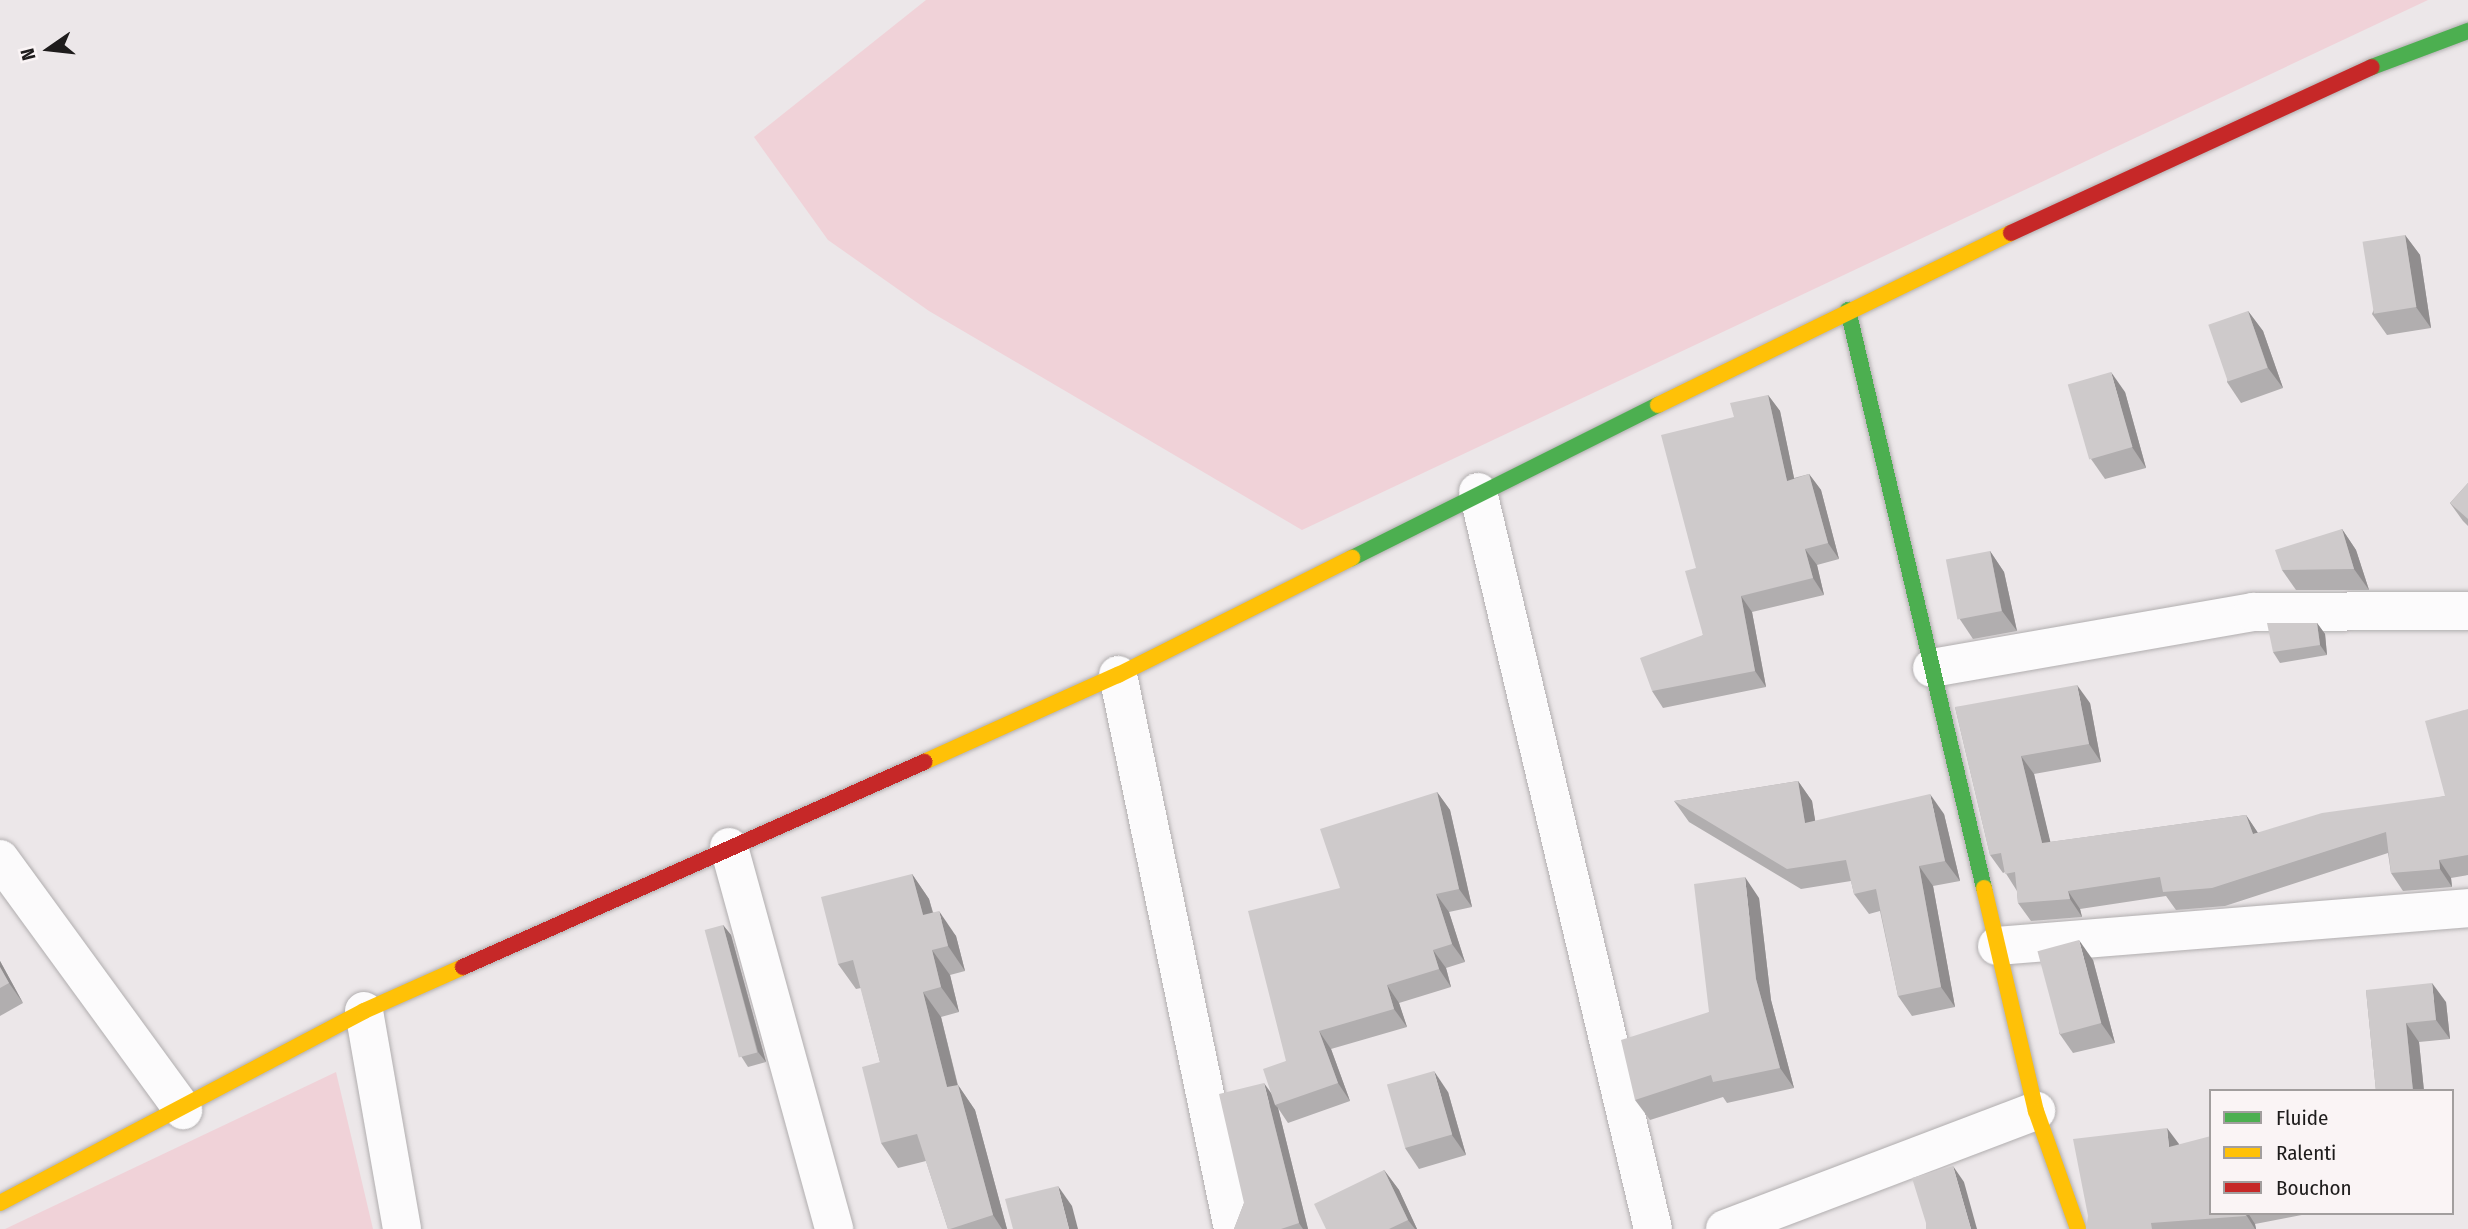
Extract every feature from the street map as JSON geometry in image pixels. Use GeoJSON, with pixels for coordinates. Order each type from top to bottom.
{"type":"FeatureCollection","features":[{"type":"Feature","properties":{"kind":"street"},"geometry":{"type":"LineString","coordinates":[[0,1203],[183,1110],[364,1011],[1118,675],[1478,492],[1848,310],[2327,84],[2468,31]]}},
{"type":"Feature","properties":{"kind":"street"},"geometry":{"type":"LineString","coordinates":[[1848,310],[2036,1111],[2078,1229]]}},
{"type":"Feature","properties":{"kind":"street"},"geometry":{"type":"LineString","coordinates":[[1478,492],[1653,1229]]}},
{"type":"Feature","properties":{"kind":"street"},"geometry":{"type":"LineString","coordinates":[[1932,668],[2253,612],[2468,611]]}},
{"type":"Feature","properties":{"kind":"street"},"geometry":{"type":"LineString","coordinates":[[1118,675],[1233,1229]]}},
{"type":"Feature","properties":{"kind":"street"},"geometry":{"type":"LineString","coordinates":[[729,847],[834,1229]]}},
{"type":"Feature","properties":{"kind":"street"},"geometry":{"type":"LineString","coordinates":[[0,859],[183,1110]]}},
{"type":"Feature","properties":{"kind":"street"},"geometry":{"type":"LineString","coordinates":[[1997,946],[2468,908]]}},
{"type":"Feature","properties":{"kind":"street"},"geometry":{"type":"LineString","coordinates":[[364,1011],[402,1229]]}},
{"type":"Feature","properties":{"kind":"street"},"geometry":{"type":"LineString","coordinates":[[1725,1229],[2036,1111]]}},
{"type":"Feature","properties":{"kind":"shaded area"},"geometry":{"type":"Polygon","coordinates":[[[926,0],[2428,0],[1302,530],[929,311],[828,240],[754,137],[926,0]]]}},
{"type":"Feature","properties":{"kind":"shaded area"},"geometry":{"type":"Polygon","coordinates":[[[336,1072],[373,1229],[5,1229],[336,1072]]]}},
{"type":"Feature","properties":{"kind":"building"},"geometry":{"type":"Polygon","coordinates":[[[2405,235],[2416,307],[2374,314],[2363,242],[2405,235]]]}},
{"type":"Feature","properties":{"kind":"building"},"geometry":{"type":"Polygon","coordinates":[[[2248,311],[2268,368],[2228,381],[2208,325],[2248,311]]]}},
{"type":"Feature","properties":{"kind":"building"},"geometry":{"type":"Polygon","coordinates":[[[2111,372],[2132,447],[2089,459],[2068,384],[2111,372]]]}},
{"type":"Feature","properties":{"kind":"building"},"geometry":{"type":"Polygon","coordinates":[[[1768,395],[1787,481],[1809,474],[1828,543],[1805,549],[1813,578],[1741,596],[1755,671],[1652,691],[1640,658],[1703,635],[1685,571],[1696,568],[1661,435],[1734,417],[1730,403],[1768,395]]]}},
{"type":"Feature","properties":{"kind":"building"},"geometry":{"type":"Polygon","coordinates":[[[2468,483],[2468,519],[2450,503],[2468,483]]]}},
{"type":"Feature","properties":{"kind":"building"},"geometry":{"type":"Polygon","coordinates":[[[2342,529],[2354,569],[2282,570],[2275,550],[2342,529]]]}},
{"type":"Feature","properties":{"kind":"building"},"geometry":{"type":"Polygon","coordinates":[[[1990,551],[2002,611],[1957,619],[1946,560],[1990,551]]]}},
{"type":"Feature","properties":{"kind":"building"},"geometry":{"type":"Polygon","coordinates":[[[2267,623],[2317,623],[2320,645],[2273,652],[2267,623]]]}},
{"type":"Feature","properties":{"kind":"building"},"geometry":{"type":"Polygon","coordinates":[[[2077,685],[2089,744],[2021,756],[2042,843],[2246,815],[2253,834],[2322,813],[2445,796],[2425,721],[2468,709],[2468,855],[2439,860],[2440,869],[2391,873],[2386,832],[2212,888],[2163,892],[2160,877],[2068,891],[2070,899],[2018,903],[2015,872],[2005,874],[2001,853],[1990,855],[1955,707],[2077,685]]]}},
{"type":"Feature","properties":{"kind":"building"},"geometry":{"type":"Polygon","coordinates":[[[1798,781],[1805,823],[1930,794],[1945,861],[1919,866],[1941,987],[1898,996],[1876,889],[1854,894],[1846,860],[1787,869],[1674,801],[1798,781]]]}},
{"type":"Feature","properties":{"kind":"building"},"geometry":{"type":"Polygon","coordinates":[[[1437,792],[1459,889],[1436,894],[1452,944],[1433,950],[1439,969],[1387,985],[1394,1009],[1319,1031],[1338,1083],[1275,1105],[1263,1069],[1286,1061],[1248,911],[1340,888],[1320,829],[1437,792]]]}},
{"type":"Feature","properties":{"kind":"building"},"geometry":{"type":"Polygon","coordinates":[[[912,874],[923,915],[939,911],[948,946],[932,950],[941,987],[923,992],[947,1087],[958,1085],[993,1215],[950,1229],[917,1134],[881,1143],[862,1067],[880,1062],[853,960],[838,964],[821,897],[912,874]]]}},
{"type":"Feature","properties":{"kind":"building"},"geometry":{"type":"Polygon","coordinates":[[[1745,877],[1756,979],[1780,1068],[1713,1082],[1711,1075],[1635,1100],[1621,1040],[1709,1012],[1694,884],[1745,877]]]}},
{"type":"Feature","properties":{"kind":"building"},"geometry":{"type":"Polygon","coordinates":[[[723,925],[757,1053],[739,1057],[705,930],[723,925]]]}},
{"type":"Feature","properties":{"kind":"building"},"geometry":{"type":"Polygon","coordinates":[[[2079,940],[2101,1023],[2060,1034],[2037,951],[2079,940]]]}},
{"type":"Feature","properties":{"kind":"building"},"geometry":{"type":"Polygon","coordinates":[[[0,967],[9,983],[0,988],[0,967]]]}},
{"type":"Feature","properties":{"kind":"building"},"geometry":{"type":"Polygon","coordinates":[[[2432,983],[2436,1020],[2406,1023],[2413,1089],[2376,1089],[2366,990],[2432,983]]]}},
{"type":"Feature","properties":{"kind":"building"},"geometry":{"type":"Polygon","coordinates":[[[1434,1071],[1452,1134],[1405,1148],[1387,1085],[1434,1071]]]}},
{"type":"Feature","properties":{"kind":"building"},"geometry":{"type":"Polygon","coordinates":[[[1264,1083],[1299,1223],[1281,1229],[1234,1229],[1244,1203],[1219,1094],[1264,1083]]]}},
{"type":"Feature","properties":{"kind":"building"},"geometry":{"type":"Polygon","coordinates":[[[2167,1128],[2169,1147],[2209,1137],[2209,1215],[2246,1216],[2151,1223],[2152,1229],[2086,1229],[2088,1216],[2073,1139],[2167,1128]]]}},
{"type":"Feature","properties":{"kind":"building"},"geometry":{"type":"Polygon","coordinates":[[[1953,1166],[1971,1229],[1926,1229],[1912,1178],[1953,1166]]]}},
{"type":"Feature","properties":{"kind":"building"},"geometry":{"type":"Polygon","coordinates":[[[1384,1170],[1408,1220],[1389,1229],[1326,1229],[1314,1204],[1384,1170]]]}},
{"type":"Feature","properties":{"kind":"building"},"geometry":{"type":"Polygon","coordinates":[[[1058,1186],[1069,1229],[1013,1229],[1005,1199],[1058,1186]]]}},
{"type":"Feature","properties":{"kind":"traffic: fast"},"geometry":{"type":"LineString","coordinates":[[2372,67],[2468,31]]}},
{"type":"Feature","properties":{"kind":"traffic: fast"},"geometry":{"type":"LineString","coordinates":[[1848,310],[1984,888]]}},
{"type":"Feature","properties":{"kind":"traffic: fast"},"geometry":{"type":"LineString","coordinates":[[1352,558],[1658,405]]}},
{"type":"Feature","properties":{"kind":"traffic: slow"},"geometry":{"type":"LineString","coordinates":[[1658,405],[2011,233]]}},
{"type":"Feature","properties":{"kind":"traffic: slow"},"geometry":{"type":"LineString","coordinates":[[924,762],[1118,675],[1352,558]]}},
{"type":"Feature","properties":{"kind":"traffic: slow"},"geometry":{"type":"LineString","coordinates":[[1984,888],[2036,1111],[2078,1229]]}},
{"type":"Feature","properties":{"kind":"traffic: slow"},"geometry":{"type":"LineString","coordinates":[[0,1203],[364,1011],[463,967]]}},
{"type":"Feature","properties":{"kind":"traffic: jam"},"geometry":{"type":"LineString","coordinates":[[2011,233],[2372,67]]}},
{"type":"Feature","properties":{"kind":"traffic: jam"},"geometry":{"type":"LineString","coordinates":[[463,967],[924,762]]}}]}
